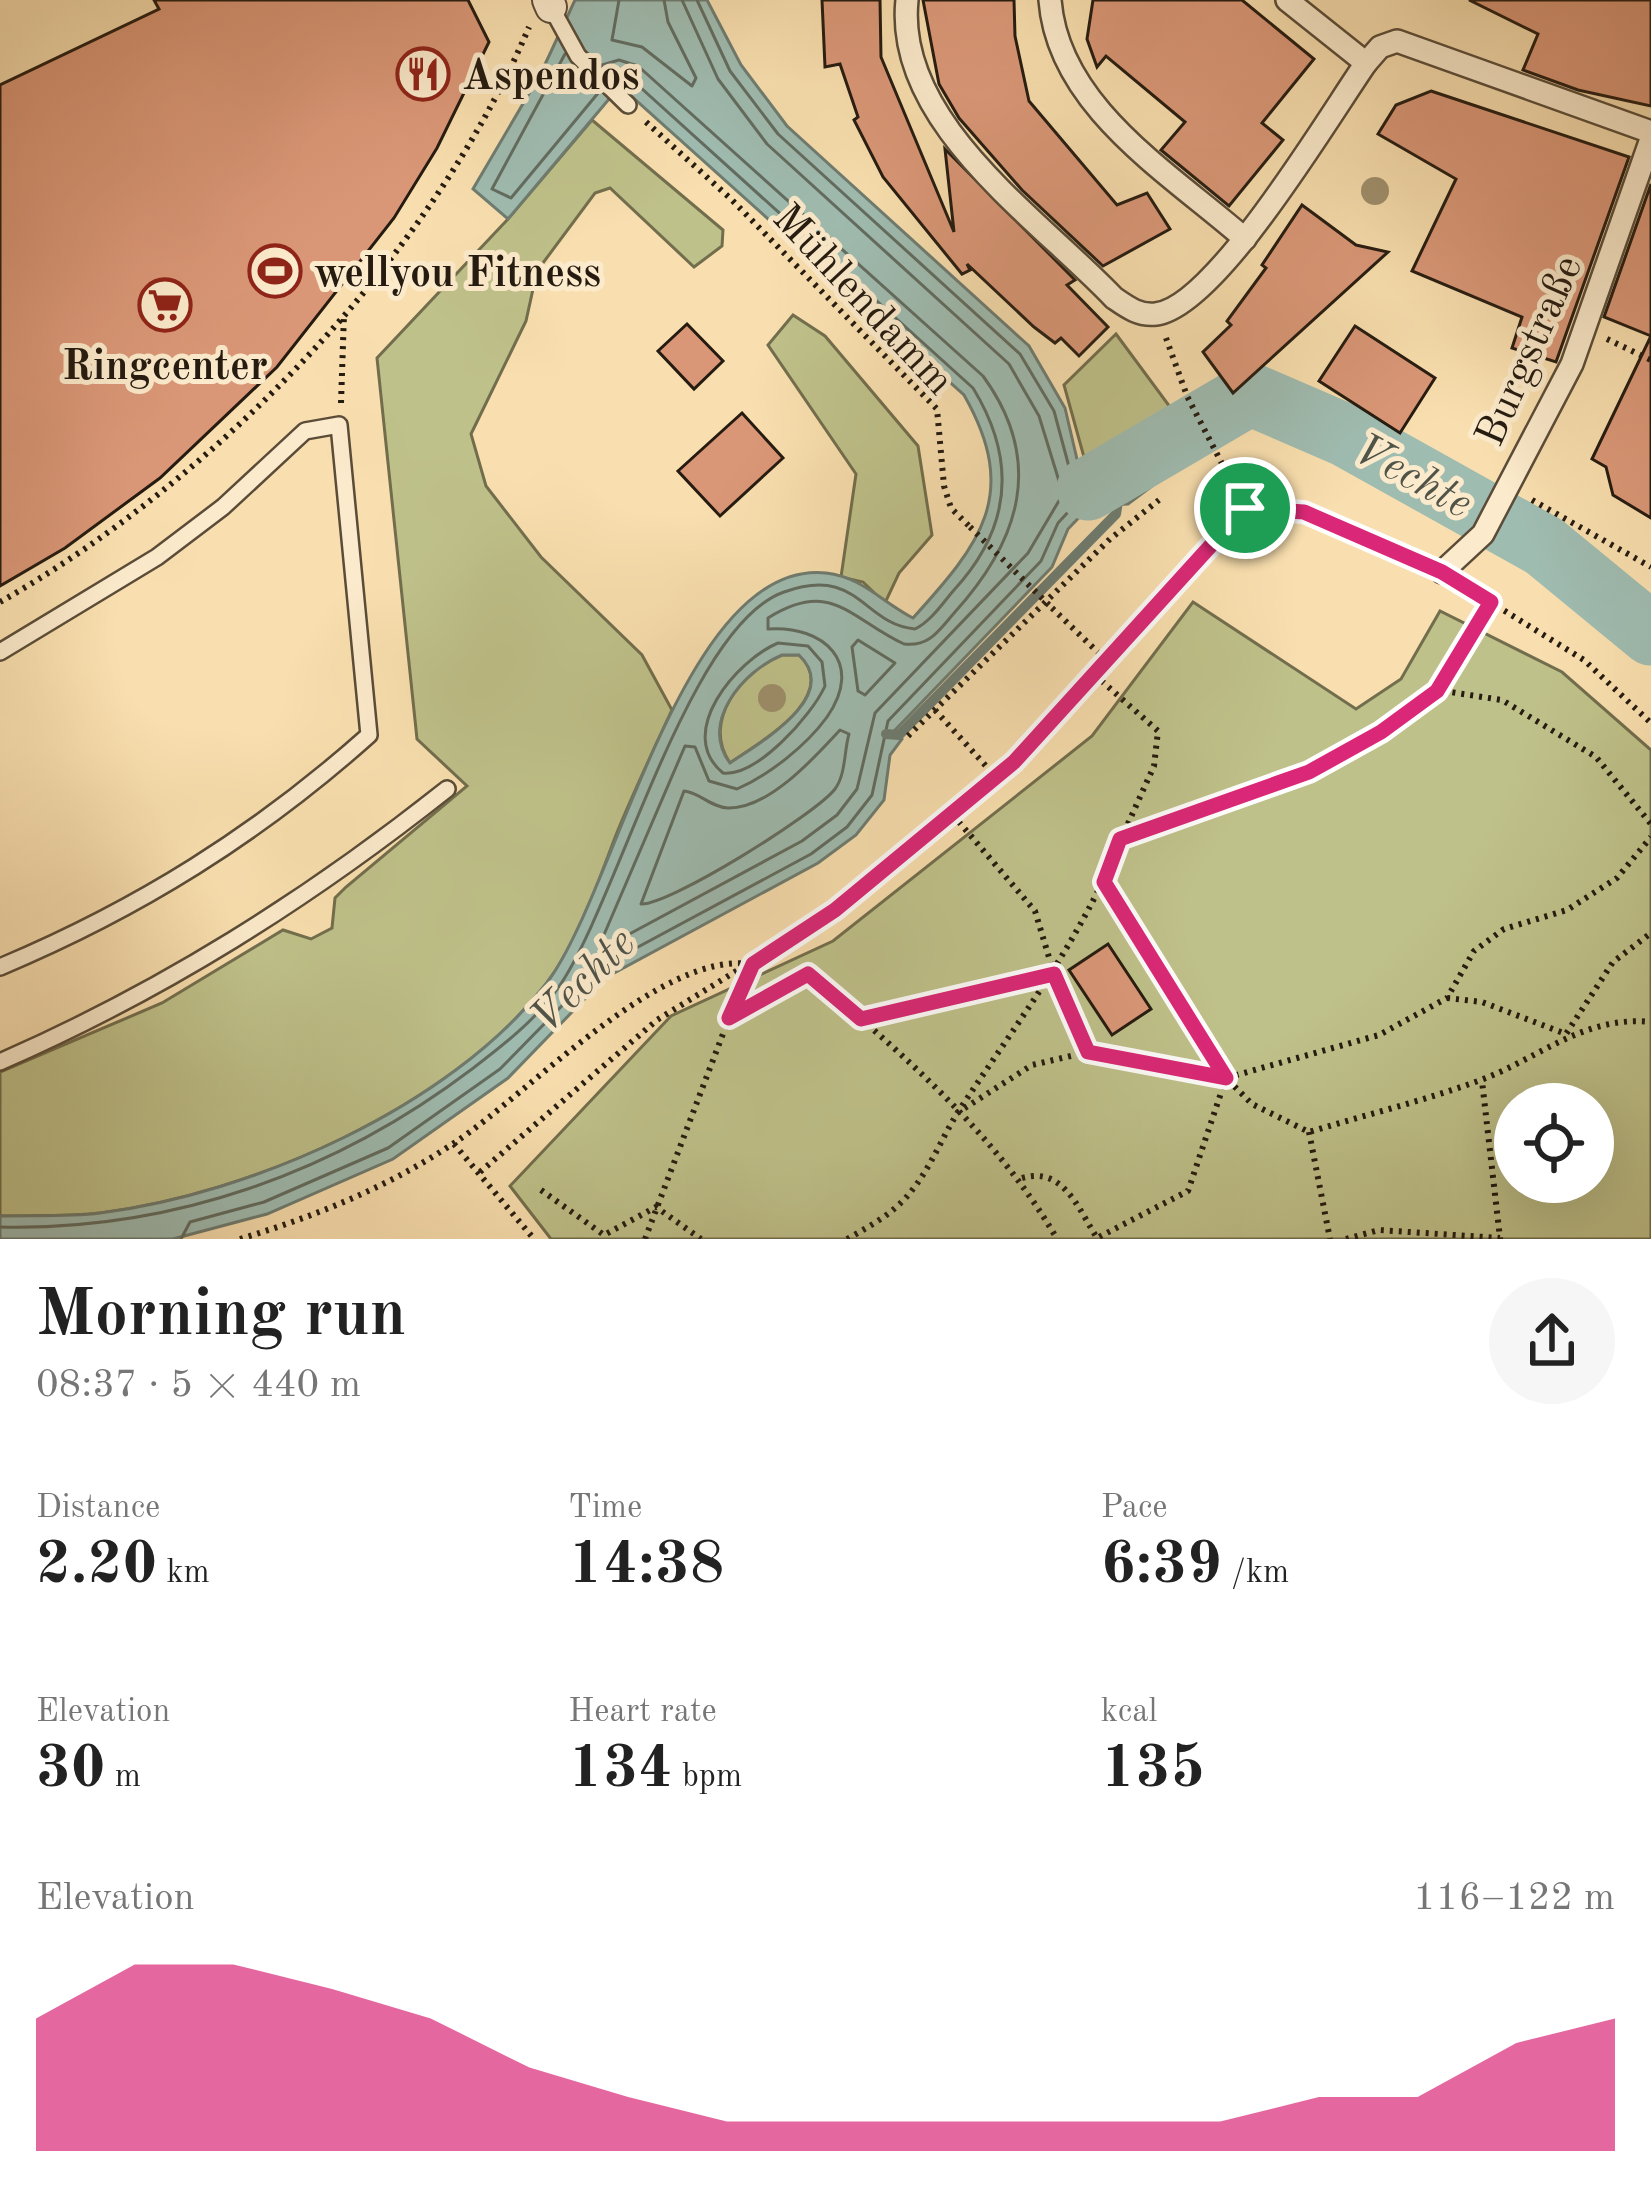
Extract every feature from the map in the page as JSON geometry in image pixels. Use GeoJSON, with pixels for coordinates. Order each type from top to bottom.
{"type":"FeatureCollection","features":[{"type":"Feature","properties":{"kind":"street"},"geometry":{"type":"LineString","coordinates":[[907,0],[910,57],[925,98],[950,136],[1114,298],[1137,313],[1157,315],[1181,304],[1245,239],[1366,63],[1380,47],[1397,41],[1651,136]]}},
{"type":"Feature","properties":{"kind":"street"},"geometry":{"type":"LineString","coordinates":[[1050,0],[1052,34],[1064,65],[1086,96],[1245,239]]}},
{"type":"Feature","properties":{"kind":"street"},"geometry":{"type":"LineString","coordinates":[[1287,0],[1366,63]]}},
{"type":"Feature","properties":{"kind":"street","name":"Burgstraße"},"geometry":{"type":"LineString","coordinates":[[1442,572],[1483,534],[1587,330],[1651,136]]}},
{"type":"Feature","properties":{"kind":"lane"},"geometry":{"type":"LineString","coordinates":[[544,9],[578,56],[628,105]]}},
{"type":"Feature","properties":{"kind":"lane"},"geometry":{"type":"LineString","coordinates":[[0,652],[158,557],[223,507],[305,431],[339,425],[369,735],[239,842],[150,898],[0,967]]}},
{"type":"Feature","properties":{"kind":"lane"},"geometry":{"type":"LineString","coordinates":[[0,1062],[161,987],[233,944],[336,877],[447,789]]}},
{"type":"Feature","properties":{"kind":"path"},"geometry":{"type":"LineString","coordinates":[[0,602],[98,542],[203,460],[344,310],[452,173],[544,9]]}},
{"type":"Feature","properties":{"kind":"path","name":"Mühlendamm"},"geometry":{"type":"LineString","coordinates":[[628,105],[798,266],[938,409],[944,486],[951,508],[1107,661]]}},
{"type":"Feature","properties":{"kind":"path"},"geometry":{"type":"LineString","coordinates":[[339,425],[344,310]]}},
{"type":"Feature","properties":{"kind":"path"},"geometry":{"type":"LineString","coordinates":[[1157,315],[1187,396],[1245,508]]}},
{"type":"Feature","properties":{"kind":"path"},"geometry":{"type":"LineString","coordinates":[[1587,330],[1651,360]]}},
{"type":"Feature","properties":{"kind":"path"},"geometry":{"type":"LineString","coordinates":[[1506,490],[1651,567]]}},
{"type":"Feature","properties":{"kind":"path"},"geometry":{"type":"LineString","coordinates":[[908,736],[1110,539],[1159,500]]}},
{"type":"Feature","properties":{"kind":"path"},"geometry":{"type":"LineString","coordinates":[[1245,508],[1304,512],[1442,572],[1585,659],[1651,723]]}},
{"type":"Feature","properties":{"kind":"path"},"geometry":{"type":"LineString","coordinates":[[480,1172],[657,1020],[835,910],[996,777],[1245,508]]}},
{"type":"Feature","properties":{"kind":"path"},"geometry":{"type":"LineString","coordinates":[[1120,839],[1309,772],[1437,691],[1491,602]]}},
{"type":"Feature","properties":{"kind":"path"},"geometry":{"type":"LineString","coordinates":[[847,1239],[886,1217],[913,1190],[957,1113],[1054,974],[1104,882],[1154,766],[1158,731],[1095,675]]}},
{"type":"Feature","properties":{"kind":"path"},"geometry":{"type":"LineString","coordinates":[[1437,691],[1502,700],[1596,757],[1651,824]]}},
{"type":"Feature","properties":{"kind":"path"},"geometry":{"type":"LineString","coordinates":[[934,710],[996,777]]}},
{"type":"Feature","properties":{"kind":"path"},"geometry":{"type":"LineString","coordinates":[[953,814],[1035,911],[1054,974],[1088,1052]]}},
{"type":"Feature","properties":{"kind":"path"},"geometry":{"type":"LineString","coordinates":[[957,1113],[1032,1065],[1088,1052],[1226,1078],[1379,1035],[1447,998],[1474,951],[1504,929],[1567,910],[1617,878],[1651,836]]}},
{"type":"Feature","properties":{"kind":"path"},"geometry":{"type":"LineString","coordinates":[[1104,882],[1226,1078],[1252,1104],[1309,1132],[1482,1080],[1566,1034],[1633,1020],[1651,1022]]}},
{"type":"Feature","properties":{"kind":"path"},"geometry":{"type":"LineString","coordinates":[[1566,1034],[1613,962],[1651,933]]}},
{"type":"Feature","properties":{"kind":"path"},"geometry":{"type":"LineString","coordinates":[[240,1239],[320,1215],[454,1144],[618,1015],[691,972],[733,962],[753,964]]}},
{"type":"Feature","properties":{"kind":"path"},"geometry":{"type":"LineString","coordinates":[[645,1239],[753,964]]}},
{"type":"Feature","properties":{"kind":"path"},"geometry":{"type":"LineString","coordinates":[[729,1018],[808,974],[861,1019],[1022,1178],[1057,1239]]}},
{"type":"Feature","properties":{"kind":"path"},"geometry":{"type":"LineString","coordinates":[[861,1019],[1054,974]]}},
{"type":"Feature","properties":{"kind":"path"},"geometry":{"type":"LineString","coordinates":[[1447,998],[1482,1002],[1566,1034]]}},
{"type":"Feature","properties":{"kind":"path"},"geometry":{"type":"LineString","coordinates":[[1022,1178],[1038,1173],[1062,1183],[1097,1238],[1145,1217],[1189,1191],[1226,1078]]}},
{"type":"Feature","properties":{"kind":"path"},"geometry":{"type":"LineString","coordinates":[[1346,1239],[1379,1230],[1504,1239],[1482,1080]]}},
{"type":"Feature","properties":{"kind":"path"},"geometry":{"type":"LineString","coordinates":[[1309,1132],[1330,1239]]}},
{"type":"Feature","properties":{"kind":"path"},"geometry":{"type":"LineString","coordinates":[[454,1144],[534,1239]]}},
{"type":"Feature","properties":{"kind":"path"},"geometry":{"type":"LineString","coordinates":[[541,1190],[604,1235],[656,1207]]}},
{"type":"Feature","properties":{"kind":"path"},"geometry":{"type":"LineString","coordinates":[[656,1207],[700,1239]]}},
{"type":"Feature","properties":{"kind":"path"},"geometry":{"type":"LineString","coordinates":[[1379,1230],[1383,1239]]}},
{"type":"Feature","properties":{"kind":"green space"},"geometry":{"type":"Polygon","coordinates":[[[592,120],[723,230],[722,246],[694,267],[610,188],[595,193],[537,271],[526,321],[471,434],[486,486],[541,557],[642,655],[672,710],[568,949],[546,984],[506,1028],[403,1106],[344,1138],[283,1165],[159,1203],[89,1214],[0,1216],[0,1072],[162,1003],[283,930],[311,939],[332,928],[335,898],[467,786],[417,739],[377,358],[508,219],[592,120]]]}},
{"type":"Feature","properties":{"kind":"green space"},"geometry":{"type":"Polygon","coordinates":[[[793,315],[825,336],[918,446],[932,535],[899,573],[885,603],[863,582],[841,577],[856,474],[768,345],[793,315]]]}},
{"type":"Feature","properties":{"kind":"green space"},"geometry":{"type":"Polygon","coordinates":[[[1116,334],[1176,415],[1087,468],[1064,385],[1116,334]]]}},
{"type":"Feature","properties":{"kind":"green space"},"geometry":{"type":"Polygon","coordinates":[[[1193,602],[1356,709],[1401,679],[1440,611],[1562,672],[1651,750],[1651,1239],[551,1239],[510,1186],[671,1016],[833,941],[1092,736],[1193,602]]]}},
{"type":"Feature","properties":{"kind":"green space"},"geometry":{"type":"Polygon","coordinates":[[[782,655],[799,655],[810,671],[811,686],[804,702],[776,730],[730,763],[720,731],[730,699],[753,673],[782,655]]]}},
{"type":"Feature","properties":{"kind":"water"},"geometry":{"type":"Polygon","coordinates":[[[575,0],[707,0],[741,65],[787,126],[1029,346],[1065,408],[1080,472],[1149,430],[1172,471],[1128,504],[1090,506],[1068,529],[1052,567],[895,730],[902,739],[890,755],[884,800],[856,835],[818,863],[605,978],[508,1078],[393,1159],[267,1214],[173,1239],[0,1239],[0,1216],[88,1214],[159,1203],[283,1165],[403,1106],[457,1069],[506,1028],[546,984],[572,940],[658,740],[693,673],[732,618],[776,582],[826,573],[861,585],[913,618],[974,541],[991,490],[990,462],[964,395],[620,86],[508,219],[473,189],[541,73],[575,0]],[[782,655],[767,663],[730,700],[720,732],[730,763],[777,730],[804,702],[811,686],[810,671],[799,655],[782,655]]]}},
{"type":"Feature","properties":{"kind":"building","name":"Ringcenter"},"geometry":{"type":"Polygon","coordinates":[[[154,0],[468,0],[489,42],[437,148],[394,218],[277,367],[160,478],[65,548],[0,586],[0,85],[159,9],[154,0]]]}},
{"type":"Feature","properties":{"kind":"building"},"geometry":{"type":"Polygon","coordinates":[[[822,0],[880,0],[881,57],[954,232],[945,149],[1075,280],[1067,285],[1108,327],[1079,356],[1061,338],[1055,343],[1034,327],[967,264],[970,270],[962,274],[883,177],[854,120],[858,117],[840,64],[825,67],[822,0]]]}},
{"type":"Feature","properties":{"kind":"building"},"geometry":{"type":"Polygon","coordinates":[[[923,0],[1014,0],[1015,36],[1029,101],[1117,205],[1147,193],[1170,229],[1103,266],[1022,190],[959,118],[939,84],[923,0]]]}},
{"type":"Feature","properties":{"kind":"building"},"geometry":{"type":"Polygon","coordinates":[[[1093,0],[1242,0],[1314,59],[1262,123],[1283,140],[1229,206],[1161,150],[1185,122],[1106,56],[1097,67],[1087,39],[1093,0]]]}},
{"type":"Feature","properties":{"kind":"building"},"geometry":{"type":"Polygon","coordinates":[[[1469,0],[1651,0],[1651,106],[1578,90],[1523,70],[1538,34],[1469,0]]]}},
{"type":"Feature","properties":{"kind":"building"},"geometry":{"type":"Polygon","coordinates":[[[1431,91],[1629,157],[1556,362],[1512,348],[1522,317],[1412,271],[1456,179],[1378,134],[1396,105],[1431,91]]]}},
{"type":"Feature","properties":{"kind":"building"},"geometry":{"type":"Polygon","coordinates":[[[1651,184],[1651,336],[1604,317],[1651,184]]]}},
{"type":"Feature","properties":{"kind":"building"},"geometry":{"type":"Polygon","coordinates":[[[1302,205],[1356,245],[1388,252],[1233,393],[1203,352],[1231,325],[1227,321],[1266,268],[1262,265],[1302,205]]]}},
{"type":"Feature","properties":{"kind":"building"},"geometry":{"type":"Polygon","coordinates":[[[687,324],[723,361],[694,389],[658,351],[687,324]]]}},
{"type":"Feature","properties":{"kind":"building"},"geometry":{"type":"Polygon","coordinates":[[[1355,326],[1435,378],[1400,433],[1319,381],[1355,326]]]}},
{"type":"Feature","properties":{"kind":"building"},"geometry":{"type":"Polygon","coordinates":[[[1651,336],[1651,518],[1613,495],[1606,467],[1592,459],[1651,336]]]}},
{"type":"Feature","properties":{"kind":"building"},"geometry":{"type":"Polygon","coordinates":[[[742,413],[783,458],[720,516],[678,471],[742,413]]]}},
{"type":"Feature","properties":{"kind":"building"},"geometry":{"type":"Polygon","coordinates":[[[1108,944],[1151,1009],[1112,1035],[1069,970],[1108,944]]]}},
{"type":"Feature","properties":{"kind":"waterway","name":"Vechte"},"geometry":{"type":"LineString","coordinates":[[1088,489],[1250,394],[1345,435],[1544,546],[1651,634]]}},
{"type":"Feature","properties":{"kind":"waterway"},"geometry":{"type":"LineString","coordinates":[[886,734],[899,735],[1116,514],[1120,490]]}},
{"type":"Feature","properties":{"kind":"place","name":"Aspendos"},"geometry":{"type":"Point","coordinates":[423,74]}},
{"type":"Feature","properties":{"kind":"place","name":"wellyou Fitness"},"geometry":{"type":"Point","coordinates":[275,271]}},
{"type":"Feature","properties":{"kind":"place","name":"Ringcenter"},"geometry":{"type":"Point","coordinates":[165,305]}},
{"type":"Feature","properties":{"kind":"route"},"geometry":{"type":"LineString","coordinates":[[1245,508],[1304,512],[1442,572],[1491,602],[1437,691],[1381,732],[1309,772],[1120,839],[1104,882],[1226,1078],[1088,1052],[1054,974],[861,1019],[808,974],[729,1018],[753,964],[835,910],[1014,762],[1245,508]]}}]}
